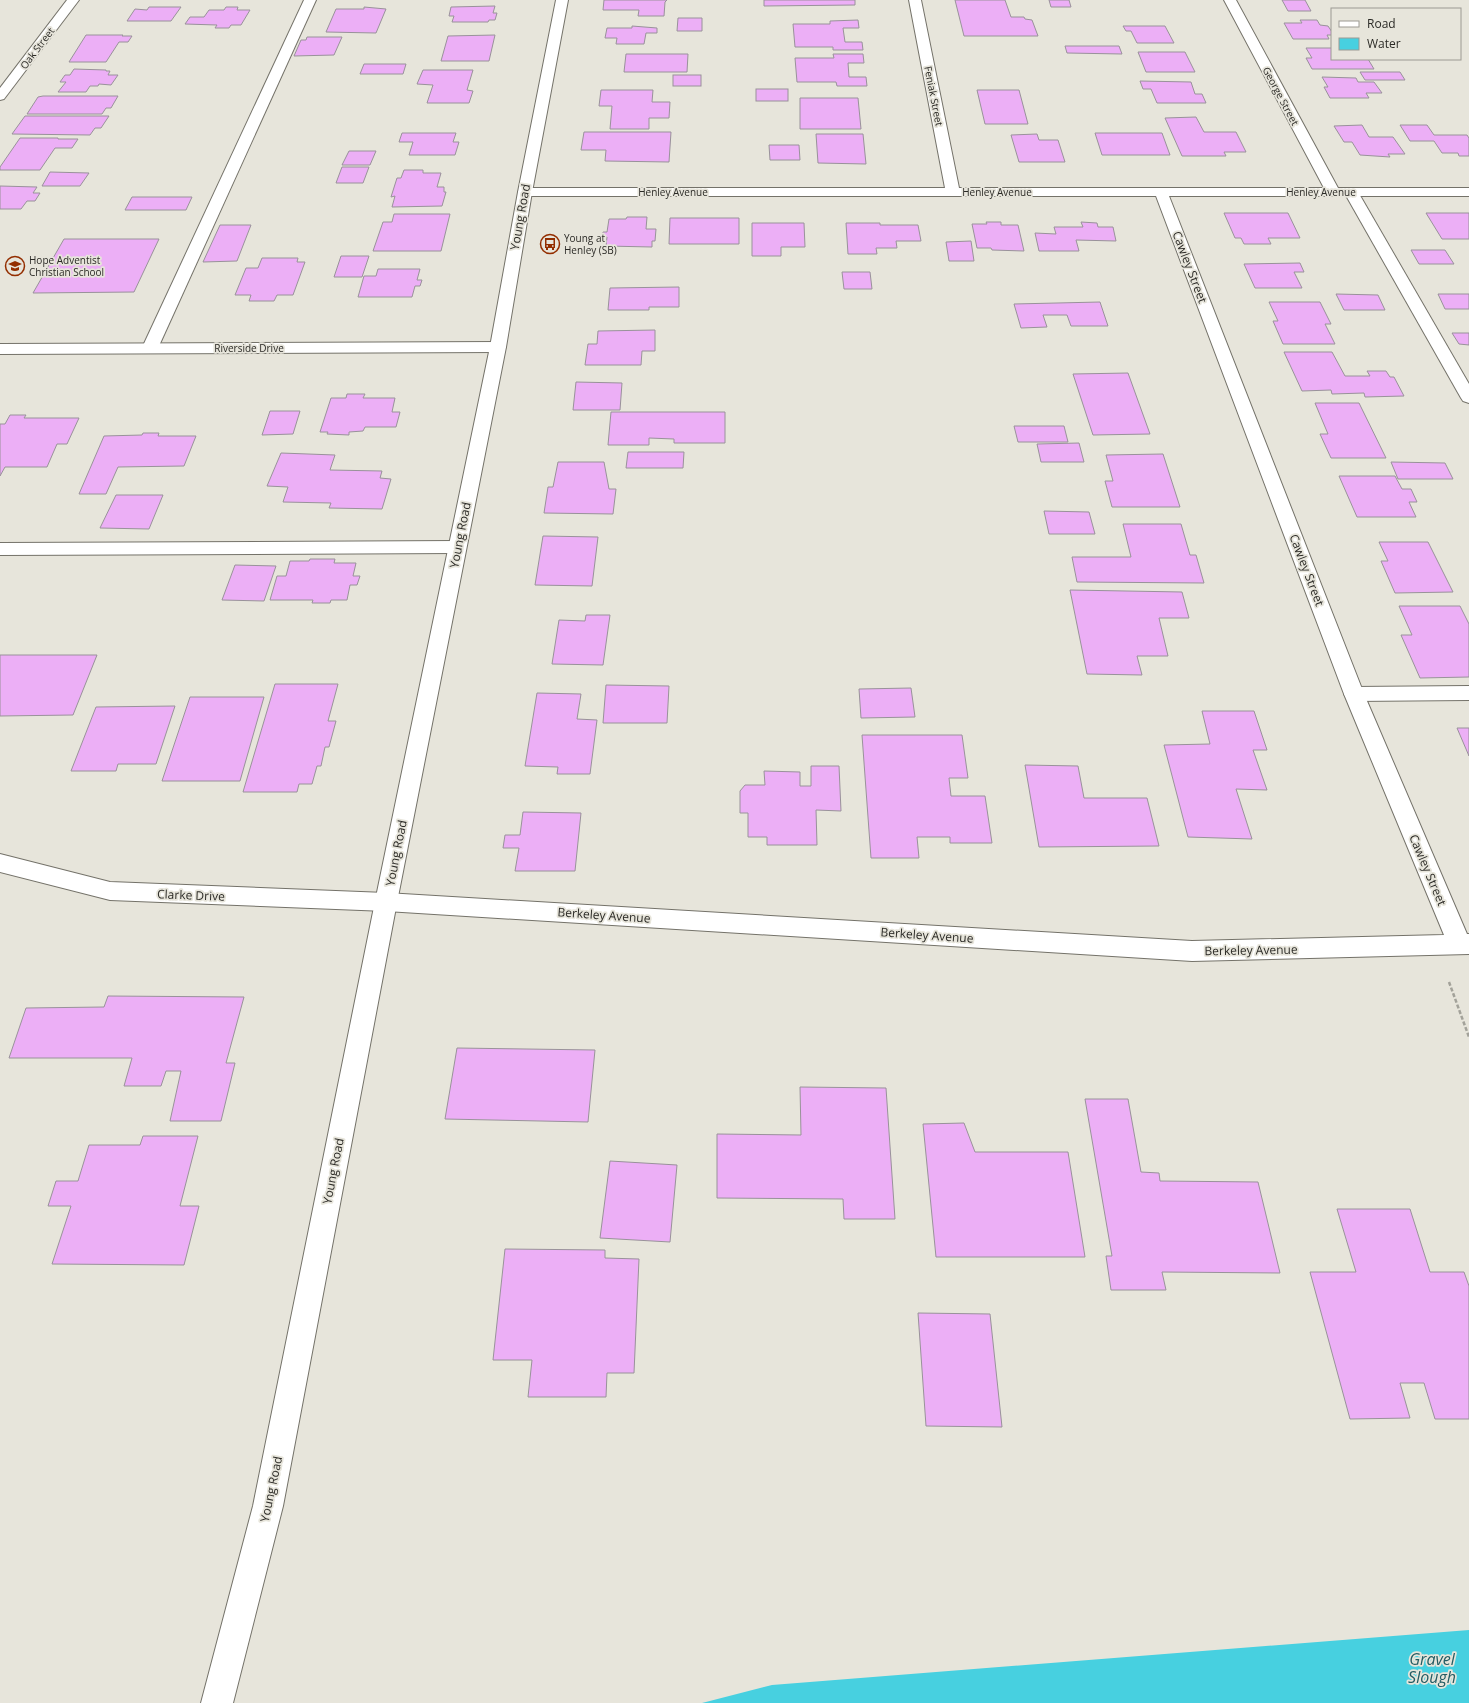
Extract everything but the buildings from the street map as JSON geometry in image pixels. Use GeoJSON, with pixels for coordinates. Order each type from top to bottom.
{"type":"FeatureCollection","features":[{"type":"Feature","properties":{"kind":"street","name":"Oak Street"},"geometry":{"type":"LineString","coordinates":[[0,96],[73,0]]}},
{"type":"Feature","properties":{"kind":"street"},"geometry":{"type":"LineString","coordinates":[[150,348],[310,0]]}},
{"type":"Feature","properties":{"kind":"street","name":"Young Road"},"geometry":{"type":"LineString","coordinates":[[217,1703],[268,1506],[386,902],[498,347],[525,192],[562,0]]}},
{"type":"Feature","properties":{"kind":"street","name":"Feniak Street"},"geometry":{"type":"LineString","coordinates":[[915,0],[953,192]]}},
{"type":"Feature","properties":{"kind":"street","name":"George Street"},"geometry":{"type":"LineString","coordinates":[[1230,0],[1333,192]]}},
{"type":"Feature","properties":{"kind":"street","name":"Henley Avenue"},"geometry":{"type":"LineString","coordinates":[[525,192],[1469,192]]}},
{"type":"Feature","properties":{"kind":"street","name":"Cawley Street"},"geometry":{"type":"LineString","coordinates":[[1162,192],[1354,694],[1464,944]]}},
{"type":"Feature","properties":{"kind":"street"},"geometry":{"type":"LineString","coordinates":[[1351,192],[1469,398]]}},
{"type":"Feature","properties":{"kind":"street","name":"Riverside Drive"},"geometry":{"type":"LineString","coordinates":[[0,349],[498,347]]}},
{"type":"Feature","properties":{"kind":"street"},"geometry":{"type":"LineString","coordinates":[[0,549],[457,547]]}},
{"type":"Feature","properties":{"kind":"street"},"geometry":{"type":"LineString","coordinates":[[1354,694],[1469,693]]}},
{"type":"Feature","properties":{"kind":"street","name":"Clarke Drive"},"geometry":{"type":"LineString","coordinates":[[0,863],[110,892],[386,902]]}},
{"type":"Feature","properties":{"kind":"street","name":"Berkeley Avenue"},"geometry":{"type":"LineString","coordinates":[[386,902],[1192,951],[1464,944]]}},
{"type":"Feature","properties":{"kind":"path"},"geometry":{"type":"LineString","coordinates":[[1436,945],[1469,1037]]}},
{"type":"Feature","properties":{"kind":"water","name":"Gravel Slough"},"geometry":{"type":"Polygon","coordinates":[[[1469,1630],[1469,1703],[702,1703],[772,1685],[1469,1630]]]}},
{"type":"Feature","properties":{"kind":"place","name":"Young at Henley (SB)"},"geometry":{"type":"Point","coordinates":[550,244]}},
{"type":"Feature","properties":{"kind":"place","name":"Hope Adventist Christian School"},"geometry":{"type":"Point","coordinates":[15,266]}}]}
